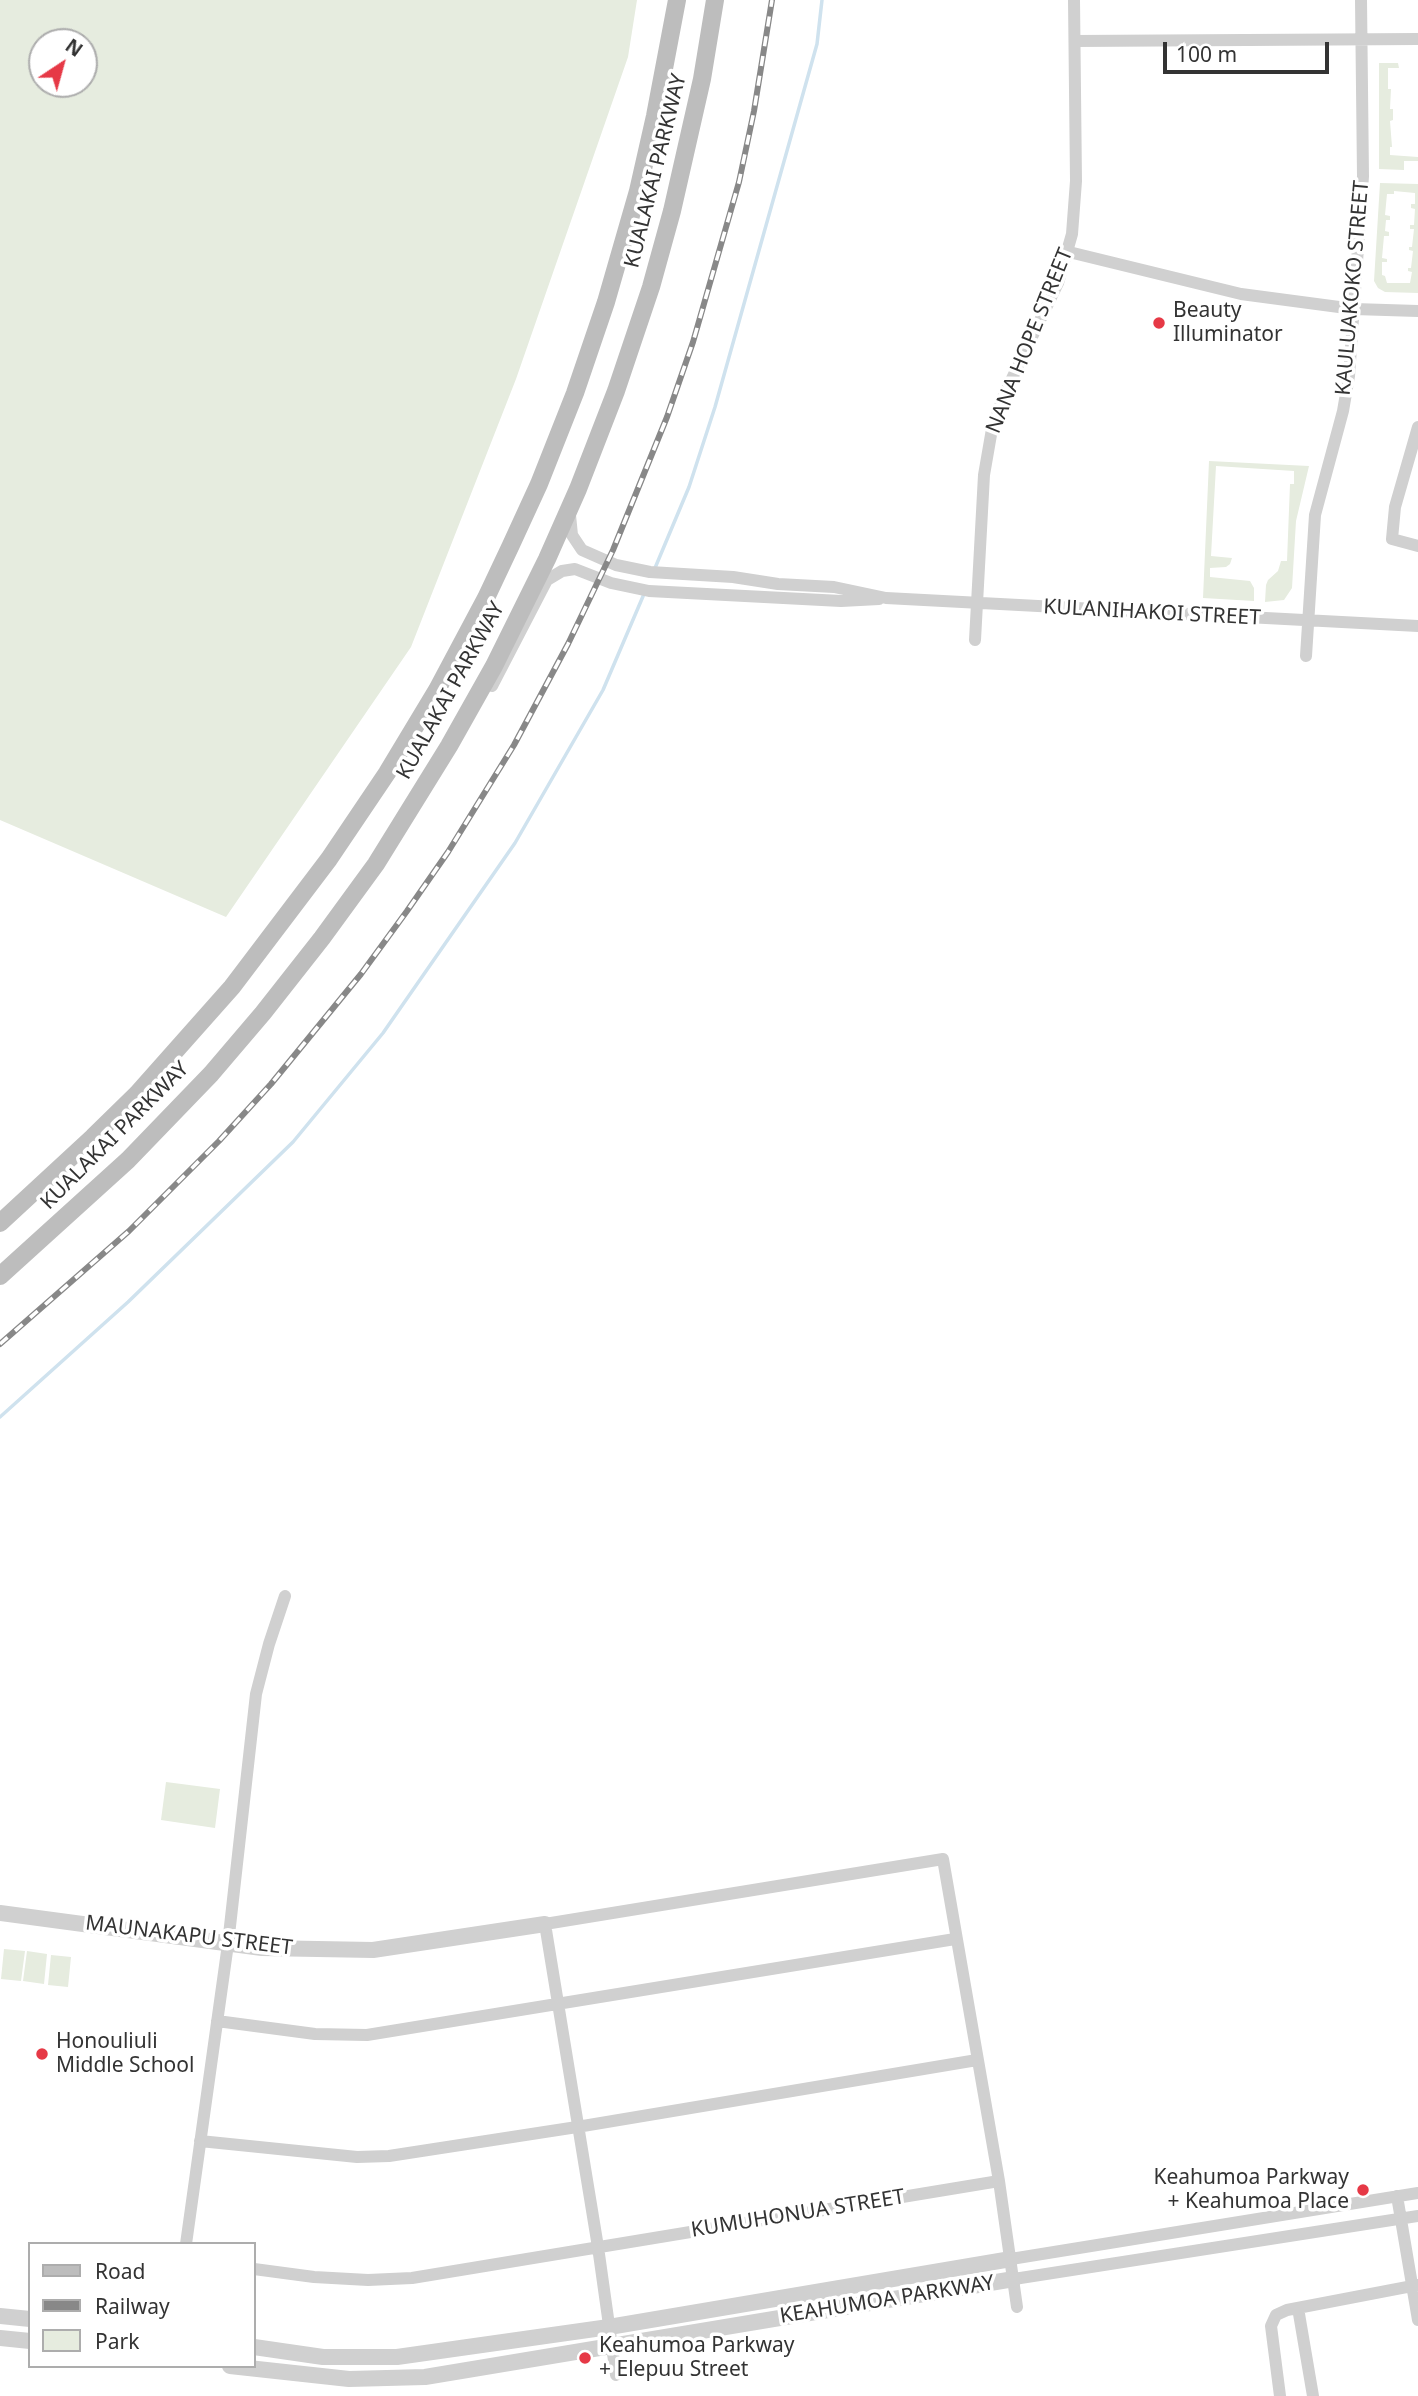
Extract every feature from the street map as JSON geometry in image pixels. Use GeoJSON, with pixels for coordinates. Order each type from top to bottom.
{"type":"FeatureCollection","features":[{"type":"Feature","properties":{"kind":"main road","name":"KUALAKAI PARKWAY"},"geometry":{"type":"LineString","coordinates":[[0,1223],[137,1094],[232,987],[329,859],[387,773],[437,690],[486,598],[539,484],[598,325],[638,191],[677,0]]}},
{"type":"Feature","properties":{"kind":"main road","name":"KUALAKAI PARKWAY"},"geometry":{"type":"LineString","coordinates":[[0,1276],[128,1160],[202,1083],[322,939],[358,890],[445,753],[494,666],[575,497],[616,391],[651,287],[672,211],[696,105],[715,0]]}},
{"type":"Feature","properties":{"kind":"street","name":"NANA HOPE STREET"},"geometry":{"type":"LineString","coordinates":[[975,640],[984,475],[992,429],[1011,380],[1051,301],[1069,252],[1075,202],[1074,0]]}},
{"type":"Feature","properties":{"kind":"street","name":"KAULUAKOKO STREET"},"geometry":{"type":"LineString","coordinates":[[1306,656],[1315,515],[1345,400],[1354,309],[1363,176],[1362,0]]}},
{"type":"Feature","properties":{"kind":"street"},"geometry":{"type":"LineString","coordinates":[[1074,41],[1418,39]]}},
{"type":"Feature","properties":{"kind":"street"},"geometry":{"type":"LineString","coordinates":[[1069,252],[1241,294],[1354,309],[1418,311]]}},
{"type":"Feature","properties":{"kind":"street"},"geometry":{"type":"LineString","coordinates":[[1418,427],[1395,507],[1392,529],[1392,539],[1418,546]]}},
{"type":"Feature","properties":{"kind":"street","name":"KULANIHAKOI STREET"},"geometry":{"type":"LineString","coordinates":[[575,497],[569,517],[572,535],[580,548],[597,558],[641,571],[844,589],[886,598]]}},
{"type":"Feature","properties":{"kind":"street","name":"KULANIHAKOI STREET"},"geometry":{"type":"LineString","coordinates":[[445,753],[495,682],[548,580],[559,572],[570,569],[640,590],[841,601],[886,598],[1418,626]]}},
{"type":"Feature","properties":{"kind":"street"},"geometry":{"type":"LineString","coordinates":[[186,2242],[228,1944],[257,1694],[269,1644],[285,1596]]}},
{"type":"Feature","properties":{"kind":"street"},"geometry":{"type":"LineString","coordinates":[[616,2375],[598,2247],[545,1924],[943,1859],[999,2181],[1017,2308]]}},
{"type":"Feature","properties":{"kind":"street","name":"MAUNAKAPU STREET"},"geometry":{"type":"LineString","coordinates":[[0,1913],[262,1948],[373,1950],[545,1924]]}},
{"type":"Feature","properties":{"kind":"street"},"geometry":{"type":"LineString","coordinates":[[217,2021],[315,2034],[367,2035],[955,1938]]}},
{"type":"Feature","properties":{"kind":"street"},"geometry":{"type":"LineString","coordinates":[[200,2141],[357,2157],[389,2156],[977,2060]]}},
{"type":"Feature","properties":{"kind":"street","name":"KUMUHONUA STREET"},"geometry":{"type":"LineString","coordinates":[[256,2269],[354,2279],[412,2278],[999,2181]]}},
{"type":"Feature","properties":{"kind":"street","name":"KEAHUMOA PARKWAY"},"geometry":{"type":"LineString","coordinates":[[256,2347],[323,2357],[397,2357],[609,2327],[1418,2193]]}},
{"type":"Feature","properties":{"kind":"street"},"geometry":{"type":"LineString","coordinates":[[1397,2196],[1415,2286],[1418,2320]]}},
{"type":"Feature","properties":{"kind":"street","name":"KEAHUMOA PARKWAY"},"geometry":{"type":"LineString","coordinates":[[248,2368],[349,2379],[400,2379],[448,2374],[1014,2279],[1418,2216]]}},
{"type":"Feature","properties":{"kind":"street"},"geometry":{"type":"LineString","coordinates":[[1280,2396],[1270,2326],[1276,2315],[1287,2310],[1415,2286]]}},
{"type":"Feature","properties":{"kind":"street"},"geometry":{"type":"LineString","coordinates":[[1298,2308],[1313,2396]]}},
{"type":"Feature","properties":{"kind":"street"},"geometry":{"type":"LineString","coordinates":[[0,2316],[28,2319]]}},
{"type":"Feature","properties":{"kind":"street"},"geometry":{"type":"LineString","coordinates":[[0,2338],[28,2341]]}},
{"type":"Feature","properties":{"kind":"green space"},"geometry":{"type":"Polygon","coordinates":[[[0,0],[637,0],[628,57],[516,379],[411,647],[226,917],[0,820],[0,0]]]}},
{"type":"Feature","properties":{"kind":"green space"},"geometry":{"type":"Polygon","coordinates":[[[1379,63],[1398,63],[1399,68],[1388,68],[1390,109],[1393,109],[1393,120],[1390,121],[1390,155],[1418,157],[1418,161],[1404,161],[1404,170],[1379,169],[1379,63]]]}},
{"type":"Feature","properties":{"kind":"green space"},"geometry":{"type":"Polygon","coordinates":[[[1380,183],[1418,184],[1418,293],[1385,292],[1378,288],[1374,281],[1380,183]],[[1394,191],[1394,194],[1387,194],[1385,215],[1390,216],[1390,220],[1386,220],[1385,231],[1389,232],[1389,236],[1384,236],[1382,258],[1387,259],[1387,262],[1382,262],[1382,275],[1387,283],[1410,283],[1412,272],[1408,271],[1408,268],[1411,268],[1413,251],[1409,250],[1409,247],[1412,247],[1414,229],[1410,229],[1410,225],[1414,225],[1415,209],[1411,208],[1411,204],[1415,204],[1415,193],[1394,191]]]}},
{"type":"Feature","properties":{"kind":"green space"},"geometry":{"type":"Polygon","coordinates":[[[1209,461],[1309,466],[1296,521],[1292,588],[1284,600],[1265,602],[1266,585],[1278,571],[1281,561],[1287,561],[1290,484],[1294,484],[1294,471],[1216,466],[1211,556],[1232,558],[1226,567],[1210,568],[1210,577],[1250,581],[1254,588],[1254,601],[1203,598],[1209,461]]]}},
{"type":"Feature","properties":{"kind":"green space"},"geometry":{"type":"Polygon","coordinates":[[[166,1782],[220,1789],[215,1828],[161,1820],[166,1782]]]}},
{"type":"Feature","properties":{"kind":"green space"},"geometry":{"type":"Polygon","coordinates":[[[4,1949],[25,1951],[21,1981],[1,1979],[4,1949]]]}},
{"type":"Feature","properties":{"kind":"green space"},"geometry":{"type":"Polygon","coordinates":[[[27,1951],[47,1954],[44,1984],[23,1981],[27,1951]]]}},
{"type":"Feature","properties":{"kind":"green space"},"geometry":{"type":"Polygon","coordinates":[[[51,1955],[71,1957],[68,1987],[48,1985],[51,1955]]]}},
{"type":"Feature","properties":{"kind":"waterway"},"geometry":{"type":"LineString","coordinates":[[655,568],[689,487],[715,407],[817,44],[822,0]]}},
{"type":"Feature","properties":{"kind":"waterway"},"geometry":{"type":"LineString","coordinates":[[0,1417],[128,1302],[293,1142],[383,1033],[515,843],[603,690],[644,594]]}},
{"type":"Feature","properties":{"kind":"railway"},"geometry":{"type":"LineString","coordinates":[[0,1344],[129,1231],[219,1141],[271,1084],[361,974],[407,911],[448,852],[514,745],[568,644],[613,550],[667,417],[693,342],[739,182],[772,0]]}},
{"type":"Feature","properties":{"kind":"place","name":"Beauty Illuminator"},"geometry":{"type":"Point","coordinates":[1159,323]}},
{"type":"Feature","properties":{"kind":"place","name":"Honouliuli Middle School"},"geometry":{"type":"Point","coordinates":[42,2054]}},
{"type":"Feature","properties":{"kind":"place","name":"Keahumoa Parkway + Keahumoa Place"},"geometry":{"type":"Point","coordinates":[1363,2190]}},
{"type":"Feature","properties":{"kind":"place","name":"Keahumoa Parkway + Elepuu Street"},"geometry":{"type":"Point","coordinates":[585,2358]}}]}
